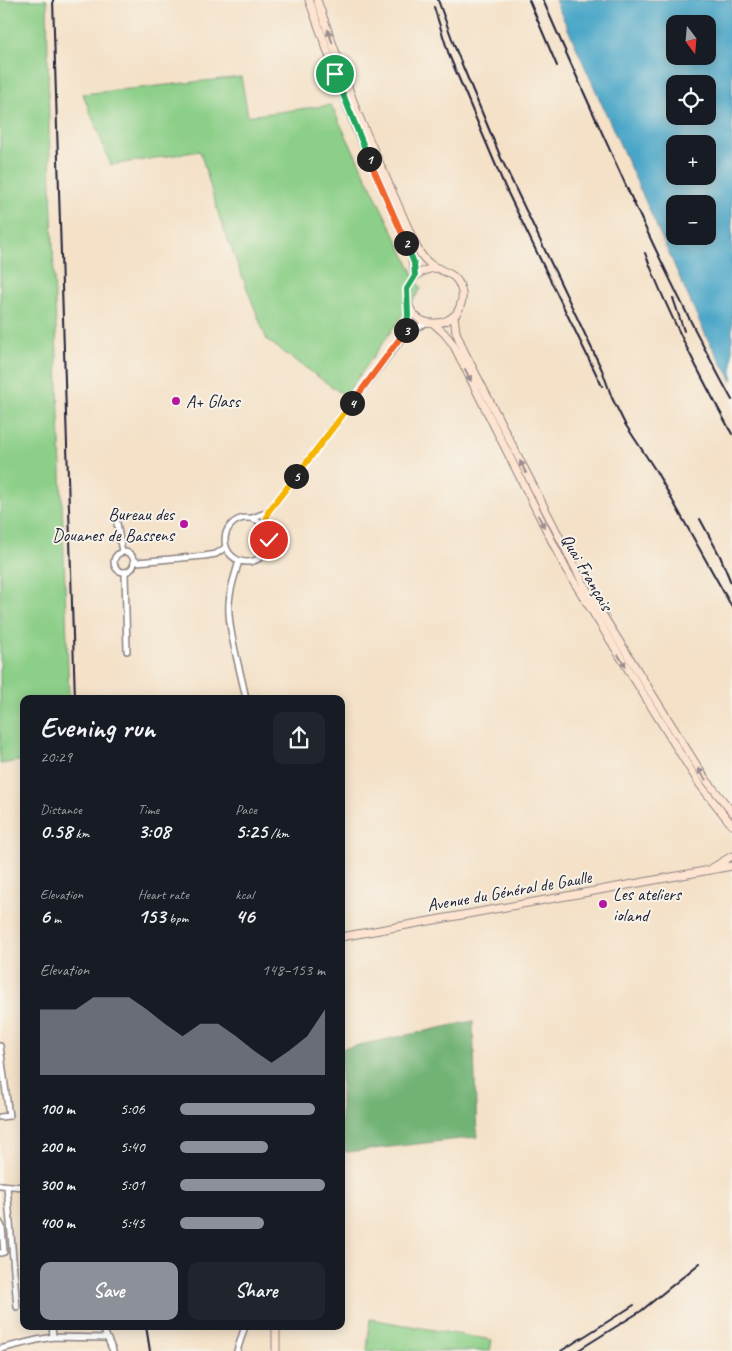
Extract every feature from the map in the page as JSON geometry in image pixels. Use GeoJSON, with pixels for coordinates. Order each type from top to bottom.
{"type":"FeatureCollection","features":[{"type":"Feature","properties":{"kind":"main road"},"geometry":{"type":"LineString","coordinates":[[309,0],[355,128],[411,254],[415,276]]}},
{"type":"Feature","properties":{"kind":"main road"},"geometry":{"type":"LineString","coordinates":[[317,0],[357,112],[416,246],[426,261],[452,274],[461,287],[462,302],[454,316],[441,323],[430,323],[418,319],[412,313],[408,305],[407,289],[415,276],[422,271],[438,268]]}},
{"type":"Feature","properties":{"kind":"main road","name":"Quai Français"},"geometry":{"type":"LineString","coordinates":[[454,316],[456,332],[464,351],[580,577],[704,777],[732,812]]}},
{"type":"Feature","properties":{"kind":"main road","name":"Quai Français"},"geometry":{"type":"LineString","coordinates":[[430,323],[444,333],[452,344],[576,587],[696,778],[732,825]]}},
{"type":"Feature","properties":{"kind":"main road","name":"Avenue du Général de Gaulle"},"geometry":{"type":"LineString","coordinates":[[712,868],[732,856]]}},
{"type":"Feature","properties":{"kind":"main road","name":"Avenue du Général de Gaulle"},"geometry":{"type":"LineString","coordinates":[[345,936],[712,868],[732,866]]}},
{"type":"Feature","properties":{"kind":"main road"},"geometry":{"type":"LineString","coordinates":[[276,1330],[276,1351]]}},
{"type":"Feature","properties":{"kind":"street"},"geometry":{"type":"LineString","coordinates":[[406,333],[408,305]]}},
{"type":"Feature","properties":{"kind":"street"},"geometry":{"type":"LineString","coordinates":[[265,528],[268,512],[406,333],[430,323]]}},
{"type":"Feature","properties":{"kind":"street"},"geometry":{"type":"LineString","coordinates":[[252,518],[265,528],[269,540],[264,553],[253,561],[239,561],[233,558],[226,547],[226,532],[229,526],[241,518],[252,518],[268,512]]}},
{"type":"Feature","properties":{"kind":"street"},"geometry":{"type":"LineString","coordinates":[[116,517],[122,552]]}},
{"type":"Feature","properties":{"kind":"street"},"geometry":{"type":"LineString","coordinates":[[125,573],[117,570],[113,562],[116,555],[122,552],[131,554],[137,562],[216,554],[226,547]]}},
{"type":"Feature","properties":{"kind":"street"},"geometry":{"type":"LineString","coordinates":[[125,573],[133,568],[135,560]]}},
{"type":"Feature","properties":{"kind":"street"},"geometry":{"type":"LineString","coordinates":[[239,561],[231,588],[229,604],[230,622],[245,695]]}},
{"type":"Feature","properties":{"kind":"street"},"geometry":{"type":"LineString","coordinates":[[125,573],[127,651]]}},
{"type":"Feature","properties":{"kind":"street"},"geometry":{"type":"LineString","coordinates":[[0,1046],[9,1116],[0,1117]]}},
{"type":"Feature","properties":{"kind":"street"},"geometry":{"type":"LineString","coordinates":[[0,1185],[20,1187]]}},
{"type":"Feature","properties":{"kind":"street"},"geometry":{"type":"LineString","coordinates":[[7,1186],[17,1307]]}},
{"type":"Feature","properties":{"kind":"street"},"geometry":{"type":"LineString","coordinates":[[0,1223],[4,1252],[0,1253]]}},
{"type":"Feature","properties":{"kind":"street"},"geometry":{"type":"LineString","coordinates":[[52,1330],[53,1337]]}},
{"type":"Feature","properties":{"kind":"street"},"geometry":{"type":"LineString","coordinates":[[104,1330],[113,1351]]}},
{"type":"Feature","properties":{"kind":"street"},"geometry":{"type":"LineString","coordinates":[[237,1351],[244,1330]]}},
{"type":"Feature","properties":{"kind":"street"},"geometry":{"type":"LineString","coordinates":[[0,1349],[53,1337],[107,1338]]}},
{"type":"Feature","properties":{"kind":"green space"},"geometry":{"type":"Polygon","coordinates":[[[0,0],[47,0],[49,131],[69,695],[20,695],[20,761],[0,764],[0,0]]]}},
{"type":"Feature","properties":{"kind":"green space"},"geometry":{"type":"Polygon","coordinates":[[[241,77],[248,116],[331,105],[421,289],[345,396],[267,340],[221,222],[200,151],[111,165],[83,94],[241,77]]]}},
{"type":"Feature","properties":{"kind":"green space"},"geometry":{"type":"Polygon","coordinates":[[[473,1021],[477,1137],[345,1151],[345,1048],[473,1021]]]}},
{"type":"Feature","properties":{"kind":"green space"},"geometry":{"type":"Polygon","coordinates":[[[370,1319],[492,1340],[490,1351],[367,1351],[370,1319]]]}},
{"type":"Feature","properties":{"kind":"water"},"geometry":{"type":"Polygon","coordinates":[[[555,0],[732,0],[732,381],[706,336],[555,0]]]}},
{"type":"Feature","properties":{"kind":"railway"},"geometry":{"type":"LineString","coordinates":[[53,0],[75,695]]}},
{"type":"Feature","properties":{"kind":"railway"},"geometry":{"type":"LineString","coordinates":[[438,0],[456,50],[501,158],[602,370],[612,398],[625,424],[656,471],[732,607]]}},
{"type":"Feature","properties":{"kind":"railway"},"geometry":{"type":"LineString","coordinates":[[529,0],[557,66]]}},
{"type":"Feature","properties":{"kind":"railway"},"geometry":{"type":"LineString","coordinates":[[543,0],[652,242],[732,400]]}},
{"type":"Feature","properties":{"kind":"railway"},"geometry":{"type":"LineString","coordinates":[[434,7],[449,55],[505,187],[602,386]]}},
{"type":"Feature","properties":{"kind":"railway"},"geometry":{"type":"LineString","coordinates":[[645,253],[664,300],[732,434]]}},
{"type":"Feature","properties":{"kind":"railway"},"geometry":{"type":"LineString","coordinates":[[673,298],[684,331]]}},
{"type":"Feature","properties":{"kind":"railway"},"geometry":{"type":"LineString","coordinates":[[700,519],[720,556],[732,585]]}},
{"type":"Feature","properties":{"kind":"railway"},"geometry":{"type":"LineString","coordinates":[[577,1351],[641,1311],[700,1263]]}},
{"type":"Feature","properties":{"kind":"railway"},"geometry":{"type":"LineString","coordinates":[[561,1351],[634,1305]]}},
{"type":"Feature","properties":{"kind":"railway"},"geometry":{"type":"LineString","coordinates":[[147,1330],[150,1351]]}},
{"type":"Feature","properties":{"kind":"place","name":"A+ Glass"},"geometry":{"type":"Point","coordinates":[176,401]}},
{"type":"Feature","properties":{"kind":"place","name":"Bureau des Douanes de Bassens"},"geometry":{"type":"Point","coordinates":[184,524]}},
{"type":"Feature","properties":{"kind":"place","name":"Les ateliers ioland"},"geometry":{"type":"Point","coordinates":[603,904]}},
{"type":"Feature","properties":{"kind":"route"},"geometry":{"type":"LineString","coordinates":[[269,540],[265,528],[268,512],[406,333],[408,316],[407,289],[415,276],[411,254],[355,128],[335,74]]}}]}
